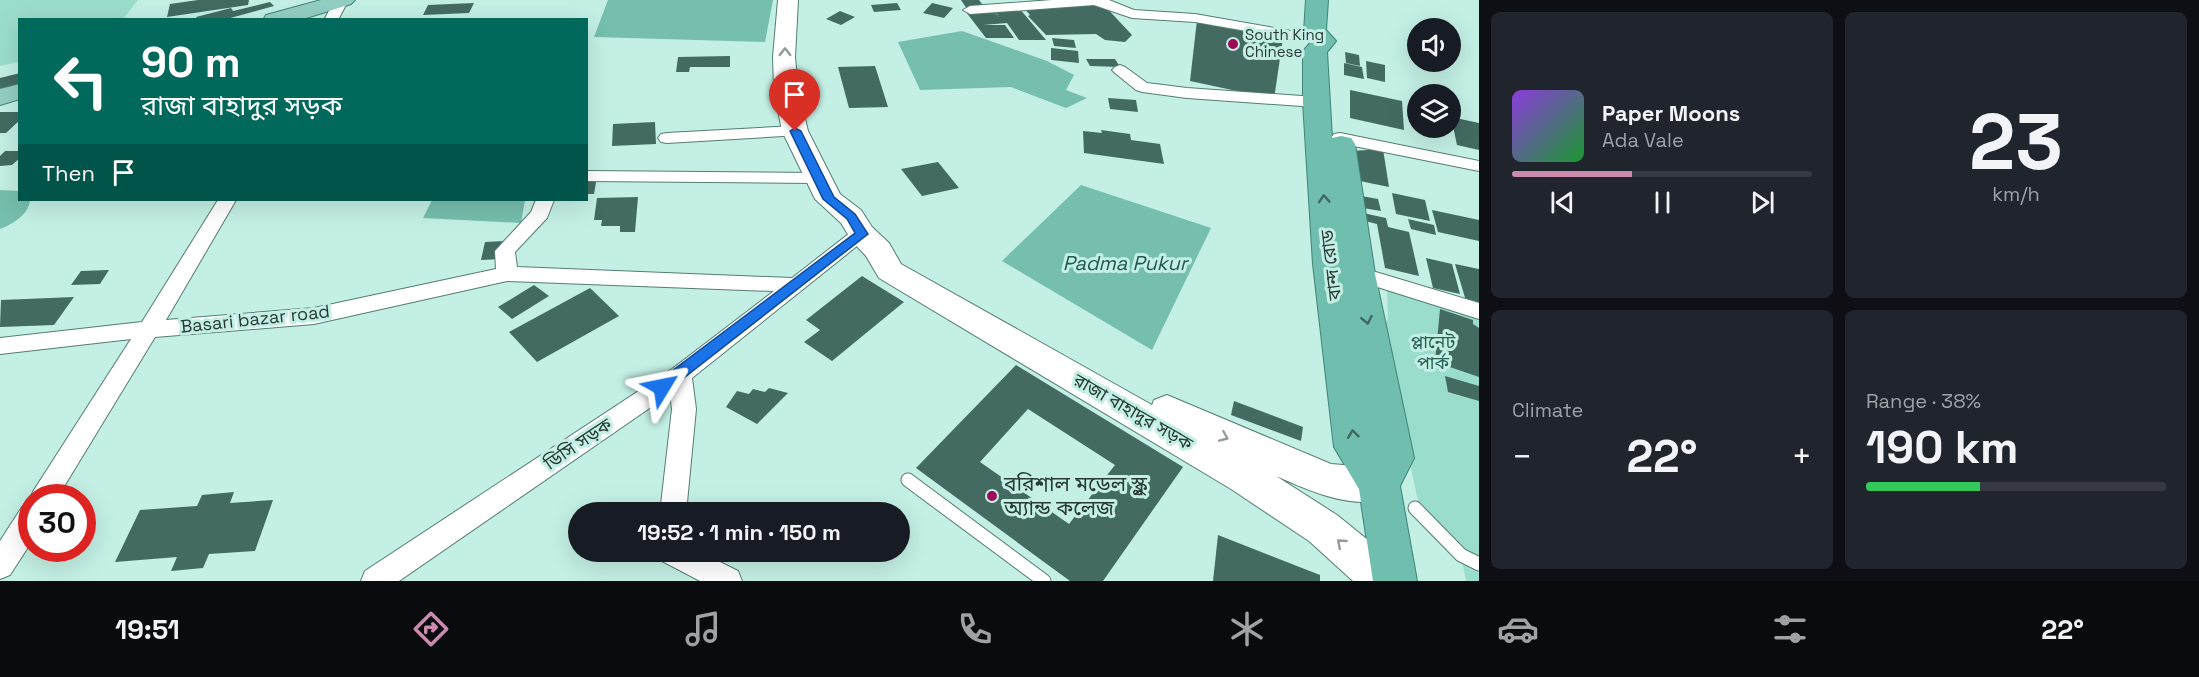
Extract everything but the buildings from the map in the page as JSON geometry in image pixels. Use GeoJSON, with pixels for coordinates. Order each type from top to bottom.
{"type":"FeatureCollection","features":[{"type":"Feature","properties":{"kind":"highway","name":"বান্দ রোড"},"geometry":{"type":"LineString","coordinates":[[1317,0],[1315,32],[1335,55],[1340,138],[1359,274],[1394,458],[1379,485]]}},
{"type":"Feature","properties":{"kind":"highway","name":"বান্দ রোড"},"geometry":{"type":"LineString","coordinates":[[1334,0],[1335,35],[1315,51],[1316,102],[1329,264],[1354,447],[1379,485],[1395,581]]}},
{"type":"Feature","properties":{"kind":"main road"},"geometry":{"type":"LineString","coordinates":[[281,18],[343,0]]}},
{"type":"Feature","properties":{"kind":"main road","name":"রাজা বাহাদুর সড়ক"},"geometry":{"type":"LineString","coordinates":[[788,0],[785,26],[786,79],[795,131],[829,199],[864,234],[890,271],[1245,477],[1323,528],[1385,581]]}},
{"type":"Feature","properties":{"kind":"main road","name":"রাজা বাহাদুর সড়ক"},"geometry":{"type":"LineString","coordinates":[[808,0],[806,65],[808,96],[819,135],[848,194],[864,234],[1184,420],[1329,481],[1379,485]]}},
{"type":"Feature","properties":{"kind":"main road"},"geometry":{"type":"LineString","coordinates":[[0,97],[18,92]]}},
{"type":"Feature","properties":{"kind":"street"},"geometry":{"type":"LineString","coordinates":[[332,18],[343,0]]}},
{"type":"Feature","properties":{"kind":"street"},"geometry":{"type":"LineString","coordinates":[[970,10],[1106,3],[1132,14],[1195,18],[1325,41]]}},
{"type":"Feature","properties":{"kind":"street"},"geometry":{"type":"LineString","coordinates":[[1120,70],[1142,87],[1187,93],[1316,102]]}},
{"type":"Feature","properties":{"kind":"street"},"geometry":{"type":"LineString","coordinates":[[667,138],[795,131]]}},
{"type":"Feature","properties":{"kind":"street"},"geometry":{"type":"LineString","coordinates":[[1340,138],[1479,166]]}},
{"type":"Feature","properties":{"kind":"street"},"geometry":{"type":"LineString","coordinates":[[588,176],[817,178]]}},
{"type":"Feature","properties":{"kind":"street"},"geometry":{"type":"LineString","coordinates":[[52,484],[226,201]]}},
{"type":"Feature","properties":{"kind":"street"},"geometry":{"type":"LineString","coordinates":[[507,274],[505,251],[540,214],[545,201]]}},
{"type":"Feature","properties":{"kind":"street","name":"ডিসি সড়ক"},"geometry":{"type":"LineString","coordinates":[[375,581],[680,375],[864,234]]}},
{"type":"Feature","properties":{"kind":"street","name":"Basari bazar road"},"geometry":{"type":"LineString","coordinates":[[0,346],[149,329],[314,316],[507,274],[795,285]]}},
{"type":"Feature","properties":{"kind":"street"},"geometry":{"type":"LineString","coordinates":[[1359,274],[1479,311]]}},
{"type":"Feature","properties":{"kind":"street"},"geometry":{"type":"LineString","coordinates":[[674,502],[684,409],[680,375]]}},
{"type":"Feature","properties":{"kind":"street"},"geometry":{"type":"LineString","coordinates":[[0,566],[18,538]]}},
{"type":"Feature","properties":{"kind":"street"},"geometry":{"type":"LineString","coordinates":[[691,562],[728,581]]}},
{"type":"Feature","properties":{"kind":"lane"},"geometry":{"type":"LineString","coordinates":[[908,480],[1044,581]]}},
{"type":"Feature","properties":{"kind":"lane"},"geometry":{"type":"LineString","coordinates":[[1414,508],[1461,555],[1479,564]]}},
{"type":"Feature","properties":{"kind":"green space"},"geometry":{"type":"Polygon","coordinates":[[[0,0],[138,0],[124,18],[18,18],[18,62],[0,66],[0,0]]]}},
{"type":"Feature","properties":{"kind":"green space","name":"প্লানেট পার্ক"},"geometry":{"type":"Polygon","coordinates":[[[1387,289],[1479,319],[1479,581],[1466,581],[1461,555],[1419,506],[1382,330],[1388,319],[1387,289]]]}},
{"type":"Feature","properties":{"kind":"water"},"geometry":{"type":"Polygon","coordinates":[[[608,0],[773,0],[765,42],[594,37],[608,0]]]}},
{"type":"Feature","properties":{"kind":"water"},"geometry":{"type":"Polygon","coordinates":[[[962,31],[1047,61],[1074,75],[1066,90],[1087,98],[1066,108],[1011,87],[920,90],[898,42],[962,31]]]}},
{"type":"Feature","properties":{"kind":"water","name":"Padma Pukur"},"geometry":{"type":"Polygon","coordinates":[[[1081,185],[1211,228],[1152,350],[1002,261],[1081,185]]]}},
{"type":"Feature","properties":{"kind":"water"},"geometry":{"type":"Polygon","coordinates":[[[0,190],[18,191],[18,201],[30,201],[27,210],[20,218],[0,229],[0,190]]]}},
{"type":"Feature","properties":{"kind":"water"},"geometry":{"type":"Polygon","coordinates":[[[432,201],[525,201],[521,223],[423,218],[432,201]]]}},
{"type":"Feature","properties":{"kind":"place","name":"South King Chinese"},"geometry":{"type":"Point","coordinates":[1233,44]}},
{"type":"Feature","properties":{"kind":"place","name":"বরিশাল মডেল স্কুল অ্যান্ড কলেজ"},"geometry":{"type":"Point","coordinates":[992,496]}},
{"type":"Feature","properties":{"kind":"route"},"geometry":{"type":"LineString","coordinates":[[662,387],[862,234],[851,217],[829,199],[795,131]]}}]}
